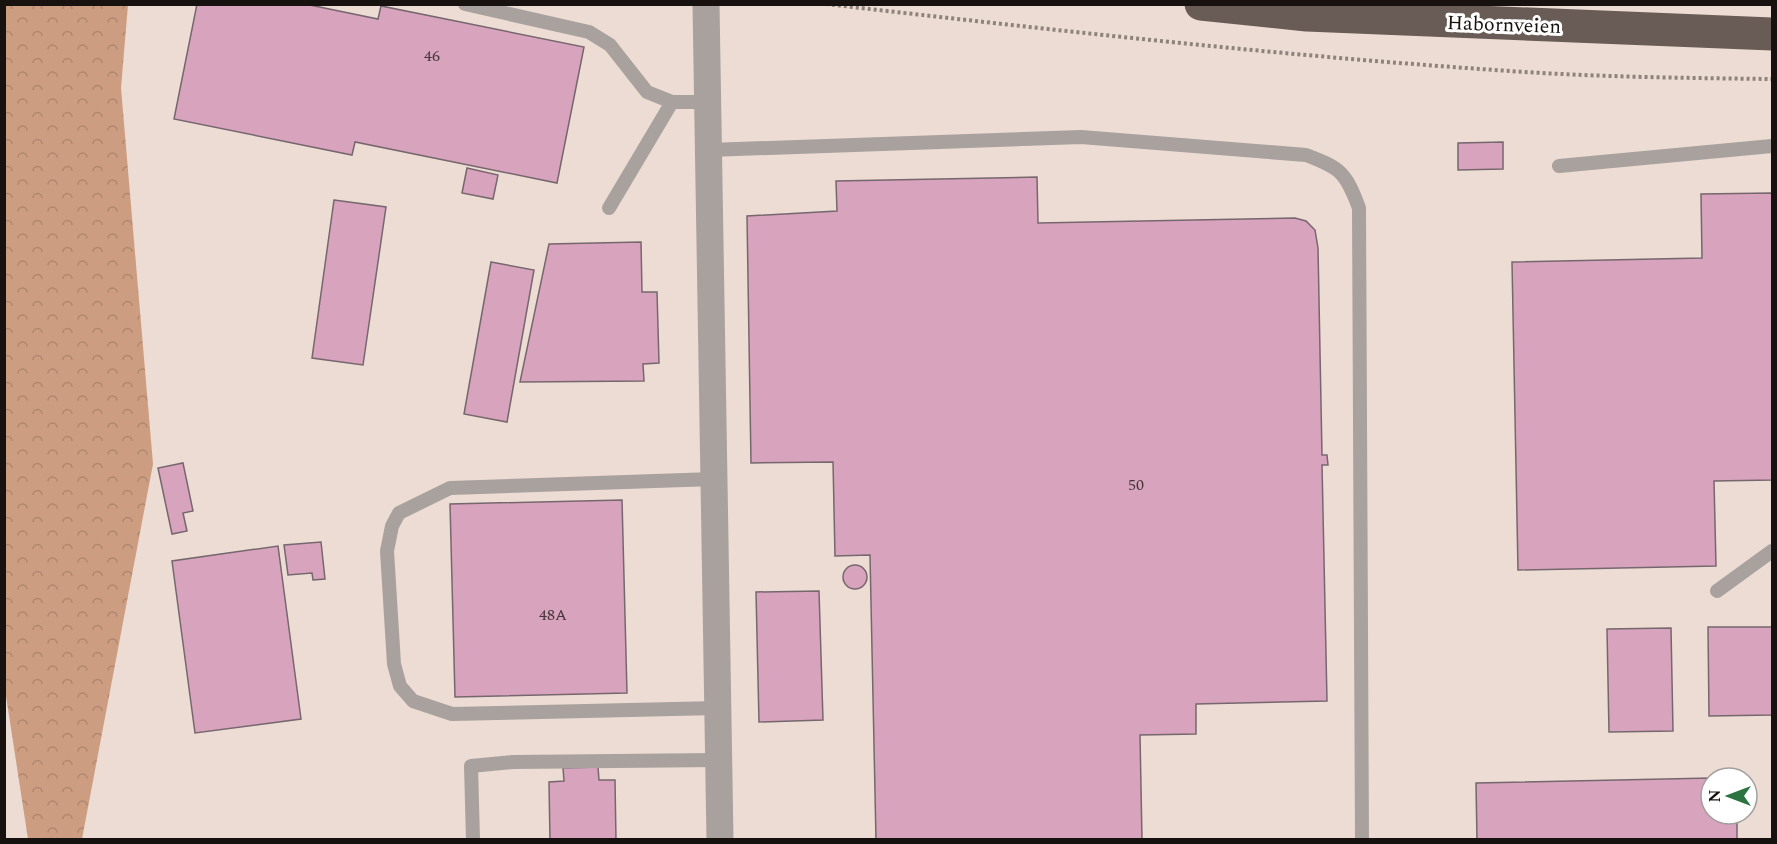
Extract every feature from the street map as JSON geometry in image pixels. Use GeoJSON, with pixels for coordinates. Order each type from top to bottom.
{"type":"FeatureCollection","features":[{"type":"Feature","properties":{"kind":"highway","name":"Habornveien"},"geometry":{"type":"LineString","coordinates":[[1201,4],[1307,15],[1773,34]]}},
{"type":"Feature","properties":{"kind":"street"},"geometry":{"type":"LineString","coordinates":[[706,4],[720,840]]}},
{"type":"Feature","properties":{"kind":"lane"},"geometry":{"type":"LineString","coordinates":[[465,4],[589,32],[610,45],[647,92],[672,102],[708,102]]}},
{"type":"Feature","properties":{"kind":"lane"},"geometry":{"type":"LineString","coordinates":[[609,208],[672,102]]}},
{"type":"Feature","properties":{"kind":"lane"},"geometry":{"type":"LineString","coordinates":[[709,150],[1081,137],[1306,155],[1334,166],[1350,184],[1359,208],[1362,840]]}},
{"type":"Feature","properties":{"kind":"lane"},"geometry":{"type":"LineString","coordinates":[[1559,166],[1773,146]]}},
{"type":"Feature","properties":{"kind":"lane"},"geometry":{"type":"LineString","coordinates":[[714,479],[450,488],[399,513],[392,526],[387,551],[394,664],[400,686],[413,701],[426,708],[452,714],[718,708]]}},
{"type":"Feature","properties":{"kind":"lane"},"geometry":{"type":"LineString","coordinates":[[1717,591],[1773,551]]}},
{"type":"Feature","properties":{"kind":"lane"},"geometry":{"type":"LineString","coordinates":[[473,840],[471,766],[513,762],[718,760]]}},
{"type":"Feature","properties":{"kind":"path"},"geometry":{"type":"LineString","coordinates":[[826,4],[1223,48],[1381,62],[1513,72],[1773,79]]}},
{"type":"Feature","properties":{"kind":"green space"},"geometry":{"type":"Polygon","coordinates":[[[4,5],[128,5],[121,88],[153,464],[82,839],[28,839],[4,683],[4,5]]]}},
{"type":"Feature","properties":{"kind":"building"},"geometry":{"type":"Polygon","coordinates":[[[197,4],[305,4],[378,19],[381,6],[584,47],[557,183],[355,142],[352,155],[174,119],[197,4]]]}},
{"type":"Feature","properties":{"kind":"building"},"geometry":{"type":"Polygon","coordinates":[[[1503,142],[1503,169],[1458,170],[1458,143],[1503,142]]]}},
{"type":"Feature","properties":{"kind":"building"},"geometry":{"type":"Polygon","coordinates":[[[467,168],[498,175],[493,199],[462,193],[467,168]]]}},
{"type":"Feature","properties":{"kind":"building"},"geometry":{"type":"Polygon","coordinates":[[[1037,177],[1038,223],[1295,218],[1306,221],[1315,230],[1318,248],[1322,455],[1327,455],[1328,465],[1322,465],[1327,701],[1196,704],[1196,734],[1140,735],[1142,840],[876,840],[870,555],[835,556],[833,462],[751,463],[747,216],[837,211],[836,181],[1037,177]]]}},
{"type":"Feature","properties":{"kind":"building"},"geometry":{"type":"Polygon","coordinates":[[[1772,193],[1772,480],[1714,481],[1716,566],[1518,570],[1512,262],[1702,258],[1701,194],[1772,193]]]}},
{"type":"Feature","properties":{"kind":"building"},"geometry":{"type":"Polygon","coordinates":[[[334,200],[386,207],[363,365],[312,358],[334,200]]]}},
{"type":"Feature","properties":{"kind":"building"},"geometry":{"type":"Polygon","coordinates":[[[641,242],[642,292],[657,292],[659,363],[643,364],[644,381],[520,382],[549,244],[641,242]]]}},
{"type":"Feature","properties":{"kind":"building"},"geometry":{"type":"Polygon","coordinates":[[[491,262],[534,270],[507,422],[464,414],[491,262]]]}},
{"type":"Feature","properties":{"kind":"building"},"geometry":{"type":"Polygon","coordinates":[[[183,463],[193,511],[183,513],[187,531],[172,534],[158,468],[183,463]]]}},
{"type":"Feature","properties":{"kind":"building"},"geometry":{"type":"Polygon","coordinates":[[[622,500],[627,693],[455,697],[450,504],[622,500]]]}},
{"type":"Feature","properties":{"kind":"building"},"geometry":{"type":"Polygon","coordinates":[[[321,542],[325,579],[313,580],[312,573],[288,575],[284,545],[321,542]]]}},
{"type":"Feature","properties":{"kind":"building"},"geometry":{"type":"Polygon","coordinates":[[[278,546],[301,719],[195,733],[172,561],[278,546]]]}},
{"type":"Feature","properties":{"kind":"building"},"geometry":{"type":"Polygon","coordinates":[[[855,565],[864,568],[867,577],[864,586],[855,589],[846,586],[843,577],[846,568],[855,565]]]}},
{"type":"Feature","properties":{"kind":"building"},"geometry":{"type":"Polygon","coordinates":[[[819,591],[823,720],[759,722],[756,592],[819,591]]]}},
{"type":"Feature","properties":{"kind":"building"},"geometry":{"type":"Polygon","coordinates":[[[1708,627],[1772,627],[1772,715],[1709,716],[1708,627]]]}},
{"type":"Feature","properties":{"kind":"building"},"geometry":{"type":"Polygon","coordinates":[[[1671,628],[1673,731],[1609,732],[1607,629],[1671,628]]]}},
{"type":"Feature","properties":{"kind":"building"},"geometry":{"type":"Polygon","coordinates":[[[598,767],[599,780],[615,780],[616,840],[550,840],[549,782],[564,781],[563,768],[598,767]]]}},
{"type":"Feature","properties":{"kind":"building"},"geometry":{"type":"Polygon","coordinates":[[[1699,778],[1699,826],[1737,826],[1737,840],[1477,840],[1476,783],[1699,778]]]}}]}
